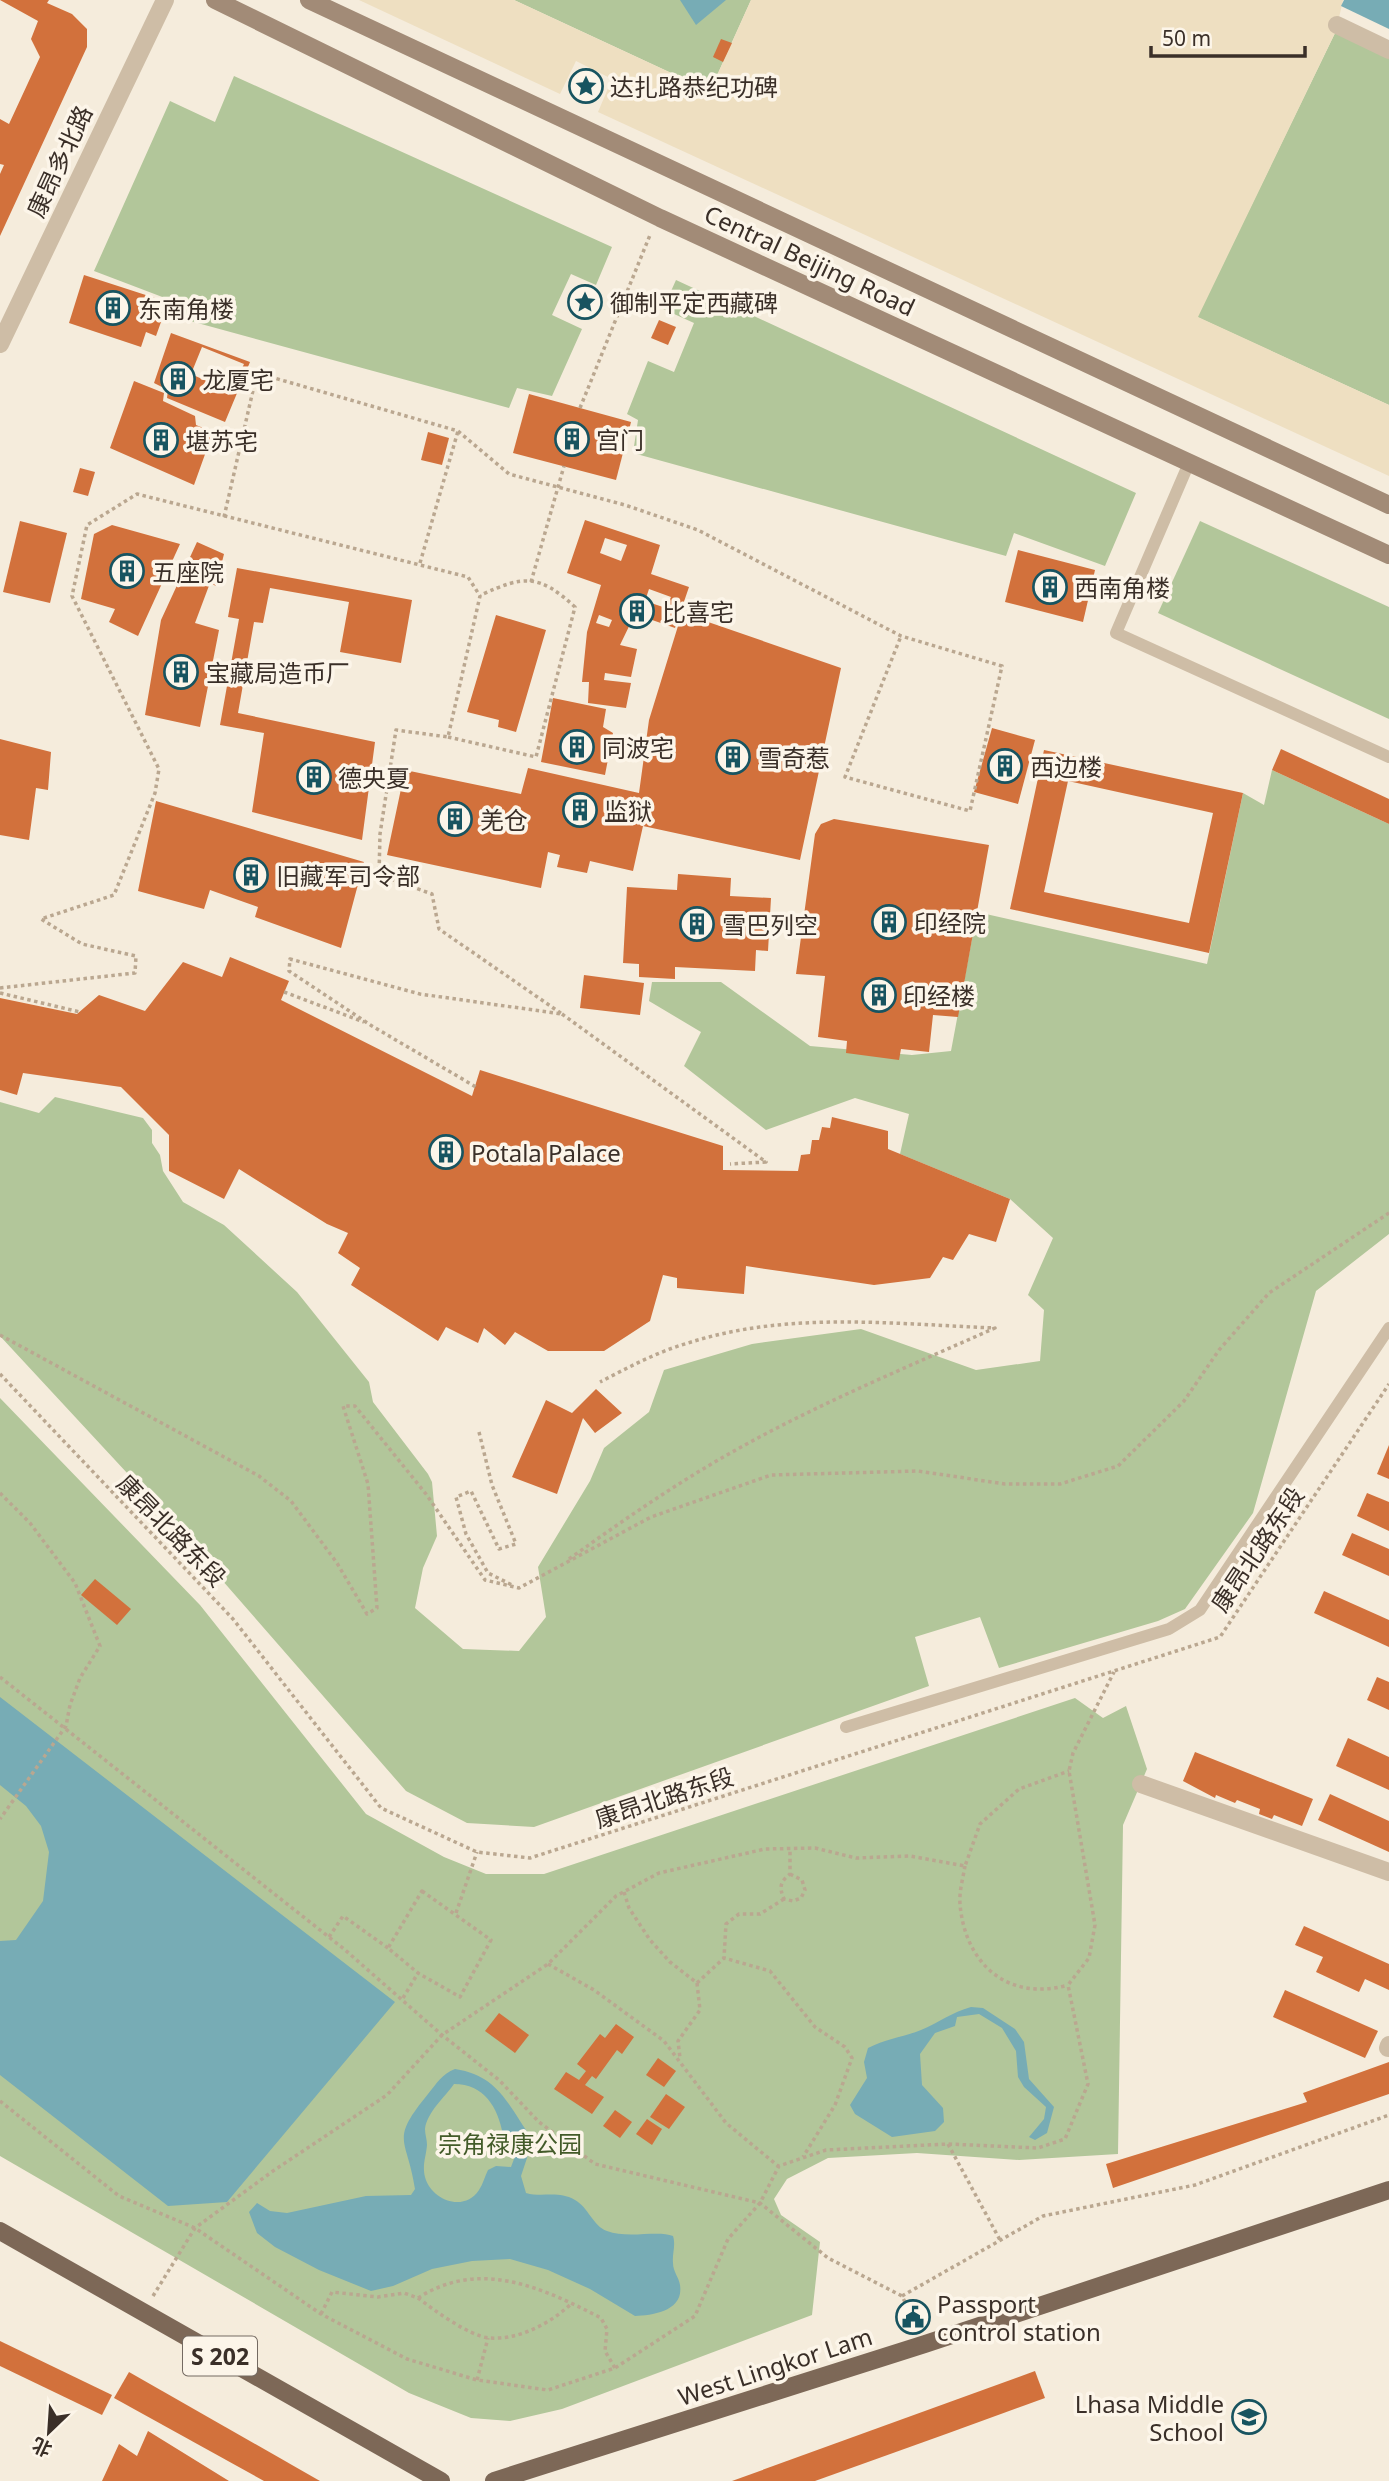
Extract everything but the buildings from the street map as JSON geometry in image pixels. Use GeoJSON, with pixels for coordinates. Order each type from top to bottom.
{"type":"FeatureCollection","features":[{"type":"Feature","properties":{"kind":"main road","name":"Central Beijing Road"},"geometry":{"type":"LineString","coordinates":[[215,0],[660,218],[1389,555]]}},
{"type":"Feature","properties":{"kind":"main road","name":"Central Beijing Road"},"geometry":{"type":"LineString","coordinates":[[309,0],[1389,505]]}},
{"type":"Feature","properties":{"kind":"main road","name":"West Lingkor Lam"},"geometry":{"type":"LineString","coordinates":[[494,2481],[925,2344],[1389,2190]]}},
{"type":"Feature","properties":{"kind":"main road","name":"S 202"},"geometry":{"type":"LineString","coordinates":[[0,2231],[441,2481]]}},
{"type":"Feature","properties":{"kind":"street","name":"康昂多北路"},"geometry":{"type":"LineString","coordinates":[[0,344],[165,0]]}},
{"type":"Feature","properties":{"kind":"street"},"geometry":{"type":"LineString","coordinates":[[1338,25],[1389,50]]}},
{"type":"Feature","properties":{"kind":"street"},"geometry":{"type":"LineString","coordinates":[[1141,1784],[1389,1872]]}},
{"type":"Feature","properties":{"kind":"lane"},"geometry":{"type":"LineString","coordinates":[[1189,463],[1116,633],[1389,757]]}},
{"type":"Feature","properties":{"kind":"lane"},"geometry":{"type":"LineString","coordinates":[[846,1727],[1169,1629],[1200,1610],[1389,1328]]}},
{"type":"Feature","properties":{"kind":"path"},"geometry":{"type":"LineString","coordinates":[[580,408],[644,243],[660,218]]}},
{"type":"Feature","properties":{"kind":"path"},"geometry":{"type":"LineString","coordinates":[[224,517],[257,373],[458,431],[509,474],[625,505],[698,530],[901,636],[1002,666],[970,811],[845,777],[901,636]]}},
{"type":"Feature","properties":{"kind":"path"},"geometry":{"type":"LineString","coordinates":[[420,563],[458,431]]}},
{"type":"Feature","properties":{"kind":"path"},"geometry":{"type":"LineString","coordinates":[[531,582],[564,466]]}},
{"type":"Feature","properties":{"kind":"path"},"geometry":{"type":"LineString","coordinates":[[0,988],[135,973],[136,956],[82,944],[41,919],[114,895],[155,793],[159,769],[72,596],[88,525],[137,494],[468,577],[480,596],[448,737]]}},
{"type":"Feature","properties":{"kind":"path"},"geometry":{"type":"LineString","coordinates":[[480,596],[514,580],[552,586],[575,607],[536,757],[448,737],[396,730],[380,834],[379,875],[432,894],[439,929],[562,1014],[766,1162],[730,1164]]}},
{"type":"Feature","properties":{"kind":"path"},"geometry":{"type":"LineString","coordinates":[[476,1087],[372,1026],[289,971],[290,959],[421,994],[562,1014]]}},
{"type":"Feature","properties":{"kind":"path"},"geometry":{"type":"LineString","coordinates":[[284,992],[372,1026]]}},
{"type":"Feature","properties":{"kind":"path"},"geometry":{"type":"LineString","coordinates":[[0,993],[80,1012]]}},
{"type":"Feature","properties":{"kind":"path"},"geometry":{"type":"LineString","coordinates":[[0,1335],[259,1476],[291,1501],[337,1563],[367,1614],[377,1608],[368,1484],[343,1406],[355,1406],[426,1494],[485,1580],[519,1588],[652,1517],[771,1475],[918,1471],[1005,1484],[1060,1485],[1118,1466],[1184,1401],[1219,1350],[1269,1293],[1389,1213]]}},
{"type":"Feature","properties":{"kind":"path"},"geometry":{"type":"LineString","coordinates":[[556,1568],[638,1510],[721,1458],[996,1328],[787,1323],[688,1342],[644,1359],[600,1382]]}},
{"type":"Feature","properties":{"kind":"path","name":"康昂北路东段"},"geometry":{"type":"LineString","coordinates":[[0,1374],[233,1619],[381,1808],[477,1852],[530,1858],[1220,1637],[1389,1384]]}},
{"type":"Feature","properties":{"kind":"path"},"geometry":{"type":"LineString","coordinates":[[479,1432],[492,1485],[516,1544],[499,1549],[471,1491],[456,1497],[466,1534],[488,1573],[519,1588]]}},
{"type":"Feature","properties":{"kind":"path"},"geometry":{"type":"LineString","coordinates":[[0,1493],[30,1523],[75,1583],[100,1646],[79,1678],[69,1705],[66,1726],[0,1819]]}},
{"type":"Feature","properties":{"kind":"path"},"geometry":{"type":"LineString","coordinates":[[1069,1771],[1019,1789],[980,1824],[965,1866],[960,1902],[967,1937],[997,1979],[1018,1987],[1049,1991],[1068,1985],[1089,1958],[1095,1925],[1069,1771],[1073,1753],[1114,1672]]}},
{"type":"Feature","properties":{"kind":"path"},"geometry":{"type":"LineString","coordinates":[[0,1677],[66,1726],[329,1937],[403,1998],[442,2035],[499,2080],[539,2122],[595,2164],[760,2203],[828,2258],[902,2296],[925,2344]]}},
{"type":"Feature","properties":{"kind":"path"},"geometry":{"type":"LineString","coordinates":[[143,2312],[195,2228],[273,2171],[387,2095],[442,2035],[548,1964],[624,1892],[659,1873],[765,1849],[815,1848],[856,1858],[910,1856],[965,1866]]}},
{"type":"Feature","properties":{"kind":"path"},"geometry":{"type":"LineString","coordinates":[[790,1849],[790,1874],[782,1881],[780,1889],[784,1899],[793,1902],[801,1898],[805,1889],[802,1880],[790,1874]]}},
{"type":"Feature","properties":{"kind":"path"},"geometry":{"type":"LineString","coordinates":[[456,1913],[477,1852]]}},
{"type":"Feature","properties":{"kind":"path"},"geometry":{"type":"LineString","coordinates":[[329,1937],[343,1916],[418,1973],[460,1997],[491,1940],[422,1891],[388,1948]]}},
{"type":"Feature","properties":{"kind":"path"},"geometry":{"type":"LineString","coordinates":[[624,1892],[629,1908],[650,1940],[670,1962],[697,1983],[700,2010],[678,2041],[680,2060]]}},
{"type":"Feature","properties":{"kind":"path"},"geometry":{"type":"LineString","coordinates":[[697,1983],[724,1958],[726,1924],[739,1914],[760,1914],[784,1899]]}},
{"type":"Feature","properties":{"kind":"path"},"geometry":{"type":"LineString","coordinates":[[724,1958],[770,1971],[815,2027],[845,2047],[852,2058],[835,2105],[802,2158]]}},
{"type":"Feature","properties":{"kind":"path"},"geometry":{"type":"LineString","coordinates":[[548,1964],[634,2016],[663,2041],[726,2123],[779,2166]]}},
{"type":"Feature","properties":{"kind":"path"},"geometry":{"type":"LineString","coordinates":[[403,1998],[418,1973]]}},
{"type":"Feature","properties":{"kind":"path"},"geometry":{"type":"LineString","coordinates":[[0,2101],[119,2196],[195,2228],[321,2314],[407,2358],[477,2381],[548,2390],[615,2368],[695,2316],[728,2239],[760,2203],[779,2166],[826,2150],[948,2144],[1038,2148],[1065,2139],[1088,2084],[1068,1985]]}},
{"type":"Feature","properties":{"kind":"path"},"geometry":{"type":"LineString","coordinates":[[902,2296],[1043,2216],[1195,2185],[1389,2115]]}},
{"type":"Feature","properties":{"kind":"path"},"geometry":{"type":"LineString","coordinates":[[948,2144],[1000,2240]]}},
{"type":"Feature","properties":{"kind":"path"},"geometry":{"type":"LineString","coordinates":[[418,2298],[432,2289],[472,2278],[518,2281],[601,2318],[607,2329],[605,2351],[615,2368]]}},
{"type":"Feature","properties":{"kind":"path"},"geometry":{"type":"LineString","coordinates":[[321,2314],[332,2292],[378,2297],[404,2293],[418,2298],[441,2314],[488,2338],[527,2332],[554,2320],[572,2303]]}},
{"type":"Feature","properties":{"kind":"path"},"geometry":{"type":"LineString","coordinates":[[477,2381],[488,2338]]}},
{"type":"Feature","properties":{"kind":"green space"},"geometry":{"type":"Polygon","coordinates":[[[514,0],[751,0],[710,91],[514,0]]]}},
{"type":"Feature","properties":{"kind":"green space"},"geometry":{"type":"Polygon","coordinates":[[[1336,31],[1389,56],[1389,405],[1197,317],[1336,31]]]}},
{"type":"Feature","properties":{"kind":"green space"},"geometry":{"type":"Polygon","coordinates":[[[234,76],[612,247],[596,285],[571,274],[552,315],[582,329],[552,396],[517,388],[509,408],[161,313],[165,298],[94,271],[170,101],[215,122],[234,76]]]}},
{"type":"Feature","properties":{"kind":"green space"},"geometry":{"type":"Polygon","coordinates":[[[676,280],[1136,493],[1105,566],[1014,533],[1006,556],[633,453],[638,420],[627,414],[648,361],[674,372],[694,323],[663,309],[676,280]]]}},
{"type":"Feature","properties":{"kind":"green space"},"geometry":{"type":"Polygon","coordinates":[[[1200,521],[1389,607],[1389,719],[1158,613],[1200,521]]]}},
{"type":"Feature","properties":{"kind":"green space"},"geometry":{"type":"Polygon","coordinates":[[[1272,770],[1389,824],[1389,1234],[1316,1291],[1253,1513],[1185,1609],[1158,1621],[999,1668],[980,1617],[915,1637],[929,1686],[534,1827],[467,1823],[406,1791],[153,1501],[0,1336],[0,1102],[39,1113],[55,1097],[143,1118],[152,1130],[152,1143],[160,1155],[163,1171],[183,1202],[224,1225],[297,1292],[369,1382],[373,1402],[428,1474],[432,1482],[437,1536],[423,1568],[415,1608],[463,1649],[519,1651],[546,1617],[538,1567],[590,1481],[604,1448],[649,1412],[664,1370],[752,1344],[861,1329],[976,1370],[1040,1361],[1044,1310],[1028,1295],[1053,1238],[1010,1199],[900,1154],[909,1114],[855,1098],[766,1130],[684,1066],[701,1032],[649,1001],[652,982],[721,982],[810,1046],[912,1055],[951,1051],[977,912],[1207,964],[1243,793],[1264,805],[1272,770]]]}},
{"type":"Feature","properties":{"kind":"green space","name":"宗角禄康公园"},"geometry":{"type":"Polygon","coordinates":[[[0,1398],[200,1605],[366,1814],[444,1857],[486,1874],[544,1874],[1075,1698],[1103,1718],[1126,1706],[1147,1769],[1123,1825],[1118,2154],[1019,2160],[917,2153],[828,2158],[787,2179],[774,2199],[781,2215],[820,2242],[812,2315],[562,2409],[510,2421],[471,2418],[409,2393],[0,2156],[0,1398]]]}},
{"type":"Feature","properties":{"kind":"shaded area"},"geometry":{"type":"Polygon","coordinates":[[[359,0],[514,0],[710,91],[751,0],[1343,0],[1336,31],[1198,317],[1389,405],[1389,476],[598,112],[612,79],[576,61],[560,94],[359,0]]]}},
{"type":"Feature","properties":{"kind":"water"},"geometry":{"type":"Polygon","coordinates":[[[680,0],[726,0],[696,25],[680,0]]]}},
{"type":"Feature","properties":{"kind":"water"},"geometry":{"type":"Polygon","coordinates":[[[1344,0],[1389,0],[1389,29],[1341,6],[1344,0]]]}},
{"type":"Feature","properties":{"kind":"water"},"geometry":{"type":"Polygon","coordinates":[[[0,1697],[395,2002],[227,2202],[168,2206],[0,2075],[0,1941],[16,1940],[43,1901],[49,1852],[41,1826],[26,1806],[0,1785],[0,1697]]]}},
{"type":"Feature","properties":{"kind":"water"},"geometry":{"type":"Polygon","coordinates":[[[971,2007],[983,2008],[1015,2029],[1024,2042],[1029,2079],[1054,2107],[1047,2133],[1035,2140],[1029,2137],[1044,2119],[1046,2107],[1024,2087],[1018,2077],[1016,2051],[1002,2028],[979,2014],[957,2017],[955,2026],[935,2033],[920,2054],[922,2085],[943,2108],[944,2122],[935,2131],[892,2137],[855,2114],[850,2105],[867,2078],[864,2062],[868,2048],[921,2030],[971,2007]]]}},
{"type":"Feature","properties":{"kind":"water"},"geometry":{"type":"Polygon","coordinates":[[[455,2069],[470,2073],[493,2086],[502,2094],[533,2140],[521,2176],[526,2193],[562,2195],[575,2200],[607,2231],[673,2236],[673,2266],[680,2294],[672,2306],[658,2313],[635,2316],[590,2289],[548,2270],[510,2259],[472,2261],[432,2269],[393,2286],[371,2291],[319,2270],[275,2247],[257,2233],[249,2212],[257,2203],[270,2211],[287,2213],[366,2196],[411,2195],[415,2189],[405,2148],[405,2131],[416,2110],[440,2079],[455,2069]],[[454,2084],[433,2111],[425,2129],[427,2145],[424,2169],[428,2185],[441,2197],[457,2202],[473,2197],[488,2170],[496,2166],[511,2167],[520,2143],[503,2135],[497,2115],[488,2099],[474,2088],[454,2084]]]}},
{"type":"Feature","properties":{"kind":"place","name":"达扎路恭纪功碑"},"geometry":{"type":"Point","coordinates":[586,86]}},
{"type":"Feature","properties":{"kind":"place","name":"御制平定西藏碑"},"geometry":{"type":"Point","coordinates":[585,302]}},
{"type":"Feature","properties":{"kind":"place","name":"东南角楼"},"geometry":{"type":"Point","coordinates":[113,308]}},
{"type":"Feature","properties":{"kind":"place","name":"龙厦宅"},"geometry":{"type":"Point","coordinates":[178,379]}},
{"type":"Feature","properties":{"kind":"place","name":"宫门"},"geometry":{"type":"Point","coordinates":[572,439]}},
{"type":"Feature","properties":{"kind":"place","name":"堪苏宅"},"geometry":{"type":"Point","coordinates":[161,440]}},
{"type":"Feature","properties":{"kind":"place","name":"五座院"},"geometry":{"type":"Point","coordinates":[127,571]}},
{"type":"Feature","properties":{"kind":"place","name":"西南角楼"},"geometry":{"type":"Point","coordinates":[1050,587]}},
{"type":"Feature","properties":{"kind":"place","name":"比喜宅"},"geometry":{"type":"Point","coordinates":[637,611]}},
{"type":"Feature","properties":{"kind":"place","name":"宝藏局造币厂"},"geometry":{"type":"Point","coordinates":[181,672]}},
{"type":"Feature","properties":{"kind":"place","name":"同波宅"},"geometry":{"type":"Point","coordinates":[577,747]}},
{"type":"Feature","properties":{"kind":"place","name":"雪奇惹"},"geometry":{"type":"Point","coordinates":[733,757]}},
{"type":"Feature","properties":{"kind":"place","name":"西边楼"},"geometry":{"type":"Point","coordinates":[1005,766]}},
{"type":"Feature","properties":{"kind":"place","name":"德央夏"},"geometry":{"type":"Point","coordinates":[314,777]}},
{"type":"Feature","properties":{"kind":"place","name":"监狱"},"geometry":{"type":"Point","coordinates":[580,810]}},
{"type":"Feature","properties":{"kind":"place","name":"羌仓"},"geometry":{"type":"Point","coordinates":[455,819]}},
{"type":"Feature","properties":{"kind":"place","name":"旧藏军司令部"},"geometry":{"type":"Point","coordinates":[251,875]}},
{"type":"Feature","properties":{"kind":"place","name":"印经院"},"geometry":{"type":"Point","coordinates":[889,922]}},
{"type":"Feature","properties":{"kind":"place","name":"雪巴列空"},"geometry":{"type":"Point","coordinates":[697,924]}},
{"type":"Feature","properties":{"kind":"place","name":"印经楼"},"geometry":{"type":"Point","coordinates":[879,995]}},
{"type":"Feature","properties":{"kind":"place","name":"Potala Palace"},"geometry":{"type":"Point","coordinates":[446,1152]}},
{"type":"Feature","properties":{"kind":"place","name":"Passport control station"},"geometry":{"type":"Point","coordinates":[913,2317]}},
{"type":"Feature","properties":{"kind":"place","name":"Lhasa Middle School"},"geometry":{"type":"Point","coordinates":[1249,2417]}}]}
